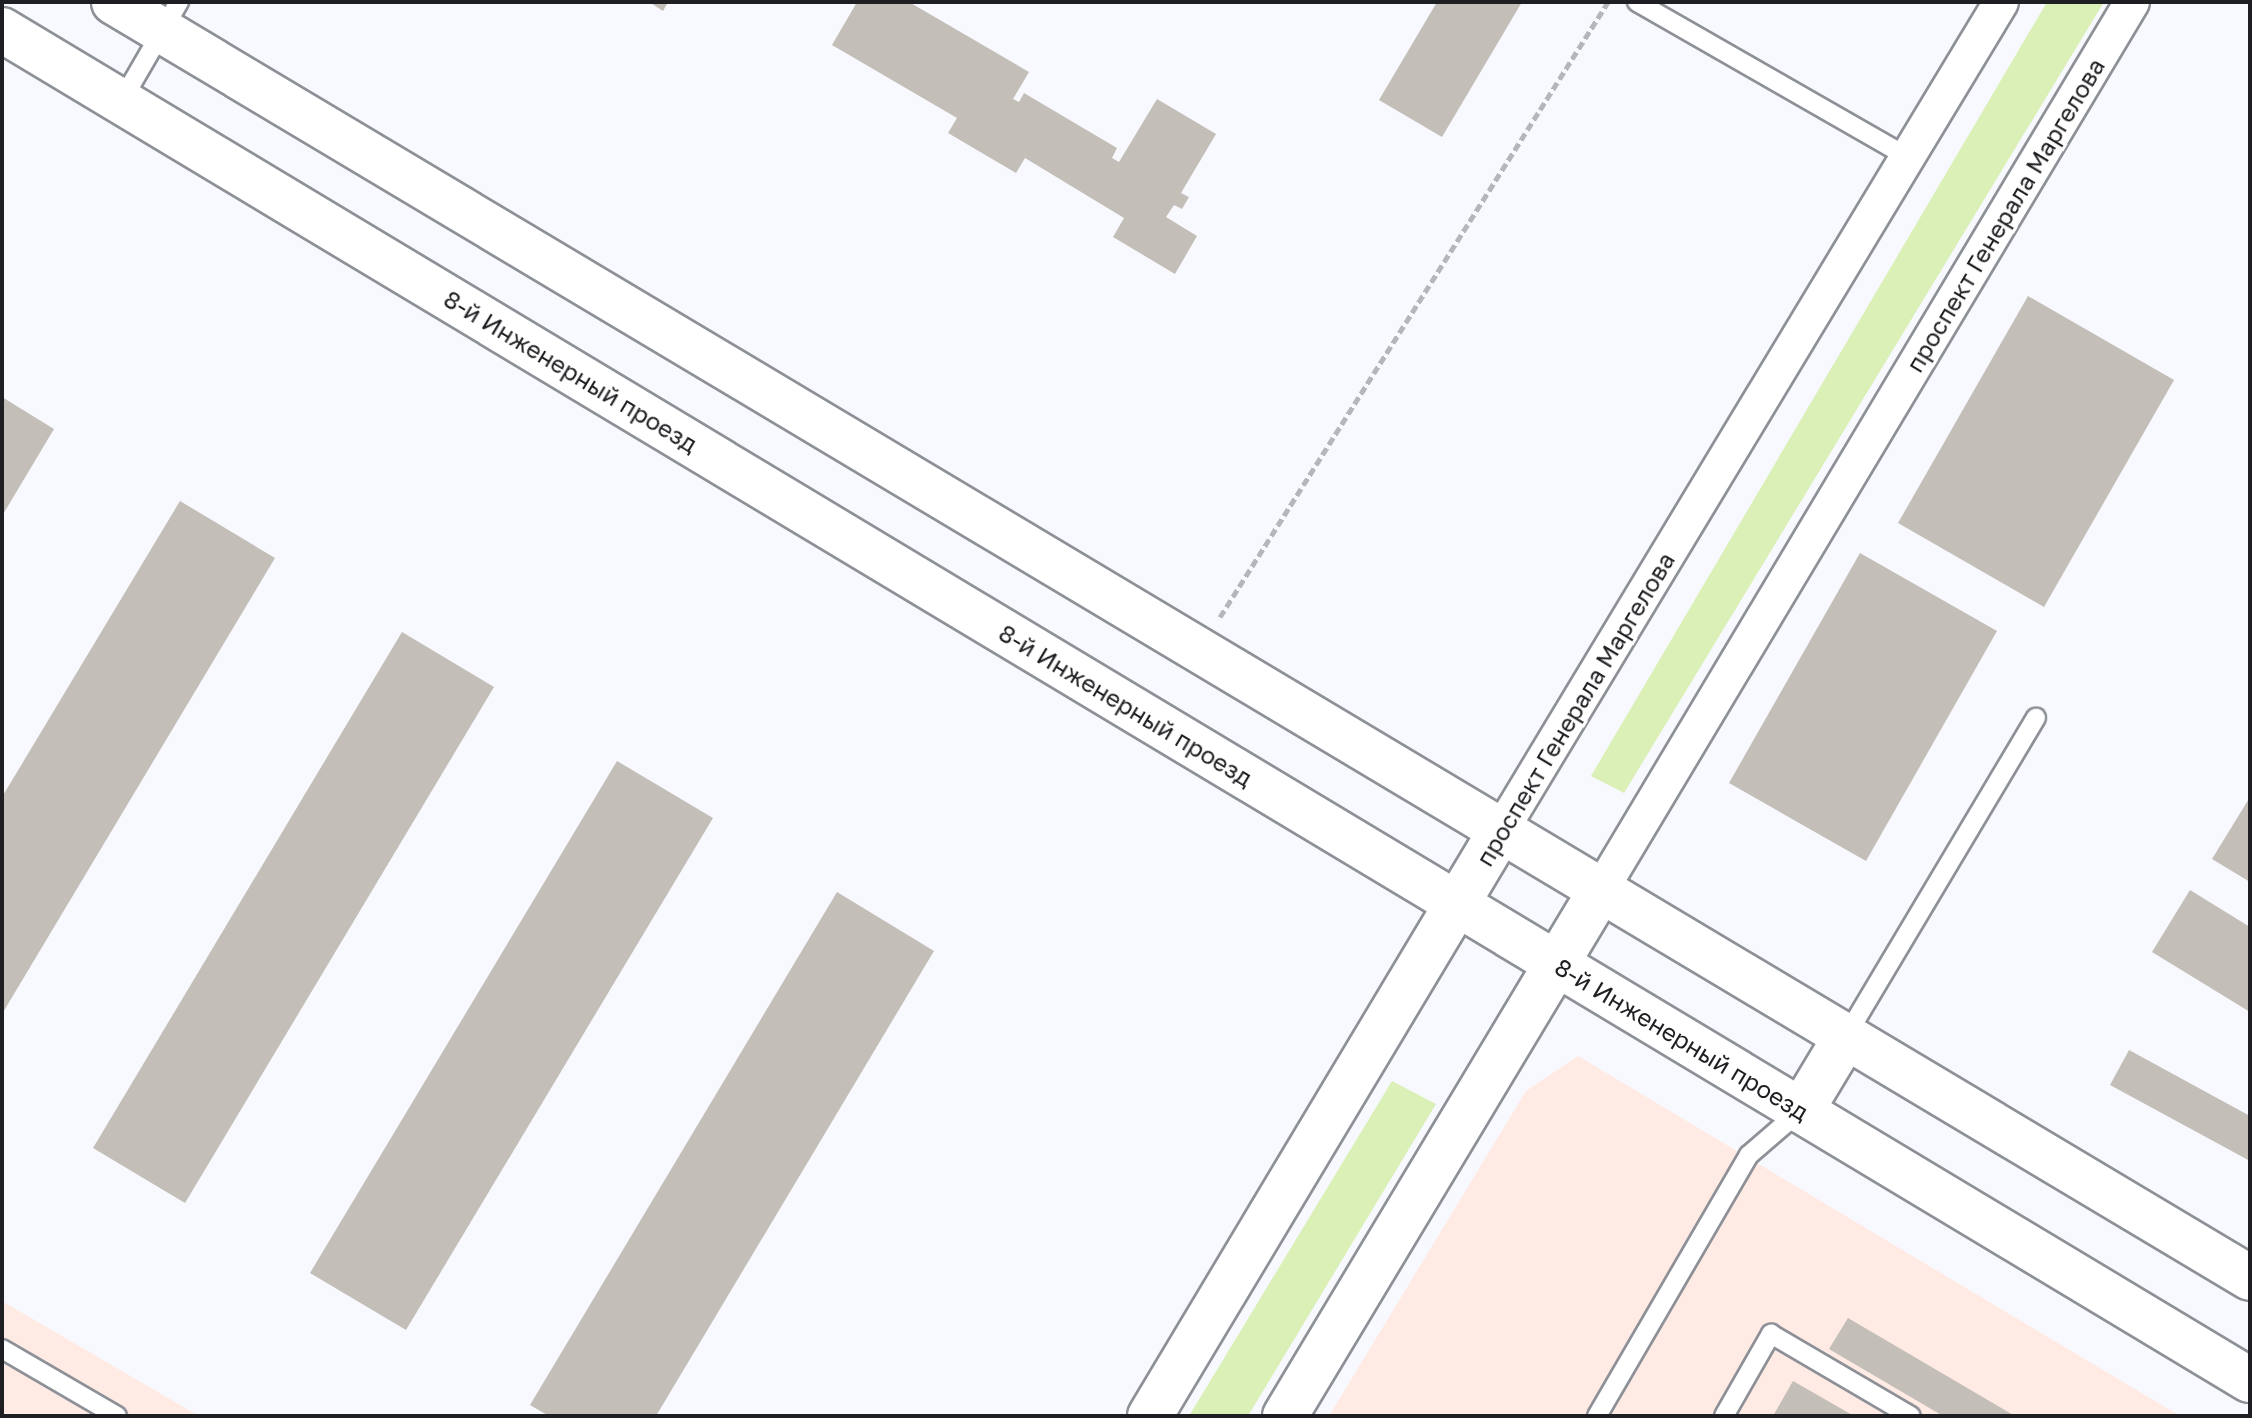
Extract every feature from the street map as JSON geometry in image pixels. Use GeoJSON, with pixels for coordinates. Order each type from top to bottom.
{"type":"FeatureCollection","features":[{"type":"Feature","properties":{"kind":"street"},"geometry":{"type":"LineString","coordinates":[[114,2],[171,17],[1198,651],[1599,893],[2250,1278]]}},
{"type":"Feature","properties":{"kind":"street","name":"проспект Генерала Маргелова"},"geometry":{"type":"LineString","coordinates":[[1150,1416],[2001,2]]}},
{"type":"Feature","properties":{"kind":"street","name":"проспект Генерала Маргелова"},"geometry":{"type":"LineString","coordinates":[[1285,1416],[2132,2]]}},
{"type":"Feature","properties":{"kind":"street","name":"8-й Инженерный проезд"},"geometry":{"type":"LineString","coordinates":[[2,30],[2250,1380]]}},
{"type":"Feature","properties":{"kind":"street"},"geometry":{"type":"LineString","coordinates":[[1801,1111],[1845,1038]]}},
{"type":"Feature","properties":{"kind":"lane"},"geometry":{"type":"LineString","coordinates":[[1637,2],[1908,157]]}},
{"type":"Feature","properties":{"kind":"lane"},"geometry":{"type":"LineString","coordinates":[[121,102],[171,17]]}},
{"type":"Feature","properties":{"kind":"lane"},"geometry":{"type":"LineString","coordinates":[[1845,1038],[2036,718]]}},
{"type":"Feature","properties":{"kind":"lane"},"geometry":{"type":"LineString","coordinates":[[1597,1416],[1749,1155],[1801,1111]]}},
{"type":"Feature","properties":{"kind":"lane"},"geometry":{"type":"LineString","coordinates":[[1724,1416],[1771,1334],[1911,1416]]}},
{"type":"Feature","properties":{"kind":"lane"},"geometry":{"type":"LineString","coordinates":[[2,1349],[117,1416]]}},
{"type":"Feature","properties":{"kind":"path"},"geometry":{"type":"LineString","coordinates":[[1198,651],[1608,2]]}},
{"type":"Feature","properties":{"kind":"shaded area"},"geometry":{"type":"Polygon","coordinates":[[[1578,1056],[2180,1416],[1329,1416],[1526,1091],[1578,1056]]]}},
{"type":"Feature","properties":{"kind":"shaded area"},"geometry":{"type":"Polygon","coordinates":[[[2,1301],[199,1416],[2,1416],[2,1301]]]}},
{"type":"Feature","properties":{"kind":"green space"},"geometry":{"type":"Polygon","coordinates":[[[2047,2],[2104,2],[1624,793],[1591,776],[2047,2]]]}},
{"type":"Feature","properties":{"kind":"green space"},"geometry":{"type":"Polygon","coordinates":[[[1392,1081],[1436,1104],[1248,1416],[1189,1416],[1392,1081]]]}},
{"type":"Feature","properties":{"kind":"building"},"geometry":{"type":"Polygon","coordinates":[[[649,2],[668,2],[663,11],[649,2]]]}},
{"type":"Feature","properties":{"kind":"building"},"geometry":{"type":"Polygon","coordinates":[[[857,2],[909,2],[1029,72],[1013,99],[1019,102],[1024,93],[1117,148],[1112,158],[1119,162],[1157,99],[1216,134],[1181,193],[1189,197],[1182,209],[1174,205],[1166,217],[1197,236],[1175,274],[1113,237],[1124,218],[1025,158],[1016,173],[948,133],[957,118],[832,45],[857,2]]]}},
{"type":"Feature","properties":{"kind":"building"},"geometry":{"type":"Polygon","coordinates":[[[1437,2],[1522,2],[1442,137],[1379,100],[1437,2]]]}},
{"type":"Feature","properties":{"kind":"building"},"geometry":{"type":"Polygon","coordinates":[[[2028,296],[2174,380],[2044,607],[1898,523],[2028,296]]]}},
{"type":"Feature","properties":{"kind":"building"},"geometry":{"type":"Polygon","coordinates":[[[2,397],[54,429],[2,516],[2,397]]]}},
{"type":"Feature","properties":{"kind":"building"},"geometry":{"type":"Polygon","coordinates":[[[180,501],[275,558],[2,1014],[2,797],[180,501]]]}},
{"type":"Feature","properties":{"kind":"building"},"geometry":{"type":"Polygon","coordinates":[[[1860,553],[1997,631],[1866,861],[1729,783],[1860,553]]]}},
{"type":"Feature","properties":{"kind":"building"},"geometry":{"type":"Polygon","coordinates":[[[402,632],[494,687],[185,1203],[93,1148],[402,632]]]}},
{"type":"Feature","properties":{"kind":"building"},"geometry":{"type":"Polygon","coordinates":[[[617,761],[713,818],[406,1330],[310,1273],[617,761]]]}},
{"type":"Feature","properties":{"kind":"building"},"geometry":{"type":"Polygon","coordinates":[[[2250,797],[2250,882],[2212,859],[2250,797]]]}},
{"type":"Feature","properties":{"kind":"building"},"geometry":{"type":"Polygon","coordinates":[[[2190,890],[2250,927],[2250,1012],[2152,952],[2190,890]]]}},
{"type":"Feature","properties":{"kind":"building"},"geometry":{"type":"Polygon","coordinates":[[[837,892],[934,951],[656,1416],[549,1416],[530,1405],[837,892]]]}},
{"type":"Feature","properties":{"kind":"building"},"geometry":{"type":"Polygon","coordinates":[[[2129,1050],[2250,1116],[2250,1161],[2110,1085],[2129,1050]]]}},
{"type":"Feature","properties":{"kind":"building"},"geometry":{"type":"Polygon","coordinates":[[[1848,1318],[2015,1416],[1943,1416],[1829,1349],[1848,1318]]]}},
{"type":"Feature","properties":{"kind":"building"},"geometry":{"type":"Polygon","coordinates":[[[1793,1381],[1854,1416],[1773,1416],[1793,1381]]]}}]}
